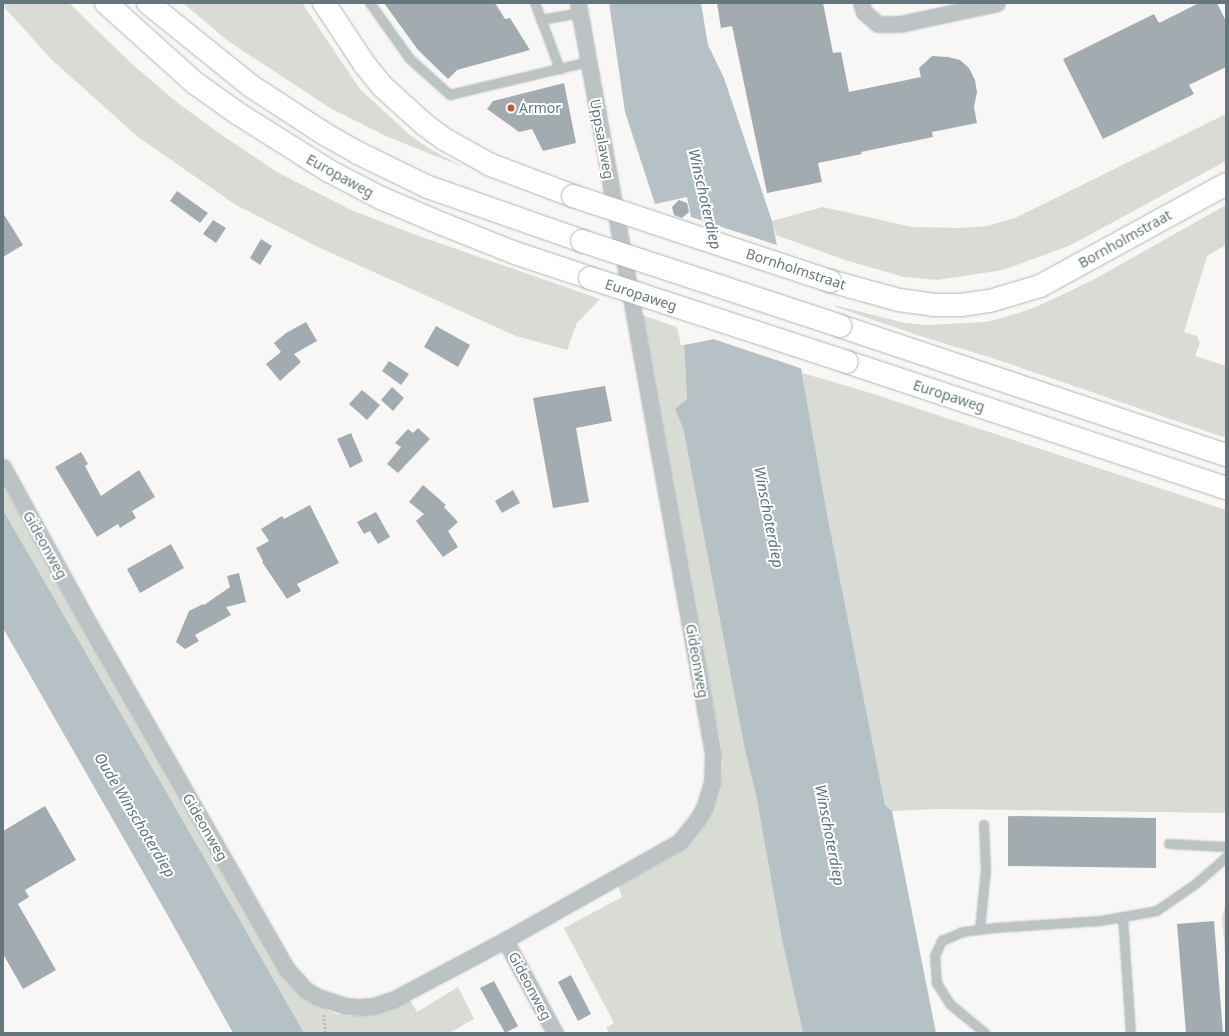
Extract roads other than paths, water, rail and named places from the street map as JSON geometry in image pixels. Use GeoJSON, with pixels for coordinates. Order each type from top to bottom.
{"type":"FeatureCollection","features":[{"type":"Feature","properties":{"kind":"main road","name":"Europaweg"},"geometry":{"type":"LineString","coordinates":[[106,3],[195,83],[237,114],[329,171],[381,198],[515,253],[1226,488]]}},
{"type":"Feature","properties":{"kind":"main road","name":"Europaweg"},"geometry":{"type":"LineString","coordinates":[[148,3],[251,86],[358,153],[428,187],[582,241],[1226,455]]}},
{"type":"Feature","properties":{"kind":"main road","name":"Bornholmstraat"},"geometry":{"type":"LineString","coordinates":[[324,3],[365,65],[383,87],[425,125],[446,140],[491,165],[573,196],[830,281],[899,300],[933,305],[961,305],[990,301],[1040,286],[1226,184]]}},
{"type":"Feature","properties":{"kind":"street"},"geometry":{"type":"LineString","coordinates":[[861,3],[864,12],[878,24],[900,24],[996,3]]}},
{"type":"Feature","properties":{"kind":"street","name":"Uppsalaweg"},"geometry":{"type":"LineString","coordinates":[[579,8],[627,276]]}},
{"type":"Feature","properties":{"kind":"street","name":"Gideonweg"},"geometry":{"type":"LineString","coordinates":[[3,468],[128,693],[286,968],[295,980],[306,990],[328,1001],[345,1006],[373,1006],[394,999],[505,940],[679,842],[697,820],[707,801],[712,781],[714,754],[627,276]]}},
{"type":"Feature","properties":{"kind":"street","name":"Gideonweg"},"geometry":{"type":"LineString","coordinates":[[505,940],[555,1033]]}},
{"type":"Feature","properties":{"kind":"lane"},"geometry":{"type":"LineString","coordinates":[[370,3],[410,59],[450,95],[588,62]]}},
{"type":"Feature","properties":{"kind":"lane"},"geometry":{"type":"LineString","coordinates":[[534,3],[560,68]]}},
{"type":"Feature","properties":{"kind":"lane"},"geometry":{"type":"LineString","coordinates":[[541,20],[579,8]]}},
{"type":"Feature","properties":{"kind":"lane"},"geometry":{"type":"LineString","coordinates":[[980,930],[986,870],[984,825]]}},
{"type":"Feature","properties":{"kind":"lane"},"geometry":{"type":"LineString","coordinates":[[1169,844],[1226,847]]}},
{"type":"Feature","properties":{"kind":"lane"},"geometry":{"type":"LineString","coordinates":[[985,1033],[950,1004],[937,983],[935,956],[942,941],[963,932],[1101,921],[1157,911],[1196,884],[1226,858]]}},
{"type":"Feature","properties":{"kind":"lane"},"geometry":{"type":"LineString","coordinates":[[1123,917],[1131,1033]]}},
{"type":"Feature","properties":{"kind":"water","name":"Winschoterdiep"},"geometry":{"type":"Polygon","coordinates":[[[609,3],[701,3],[708,45],[724,78],[772,221],[793,323],[827,514],[885,805],[892,811],[936,1033],[803,1033],[782,940],[756,795],[745,750],[683,428],[675,409],[687,399],[684,345],[714,339],[715,337],[687,197],[655,204],[625,112],[609,3]]]}},
{"type":"Feature","properties":{"kind":"water","name":"Oude Winschoterdiep"},"geometry":{"type":"Polygon","coordinates":[[[3,510],[304,1033],[233,1033],[167,914],[3,628],[3,510]]]}},
{"type":"Feature","properties":{"kind":"place","name":"Armor"},"geometry":{"type":"Point","coordinates":[511,108]}}]}
